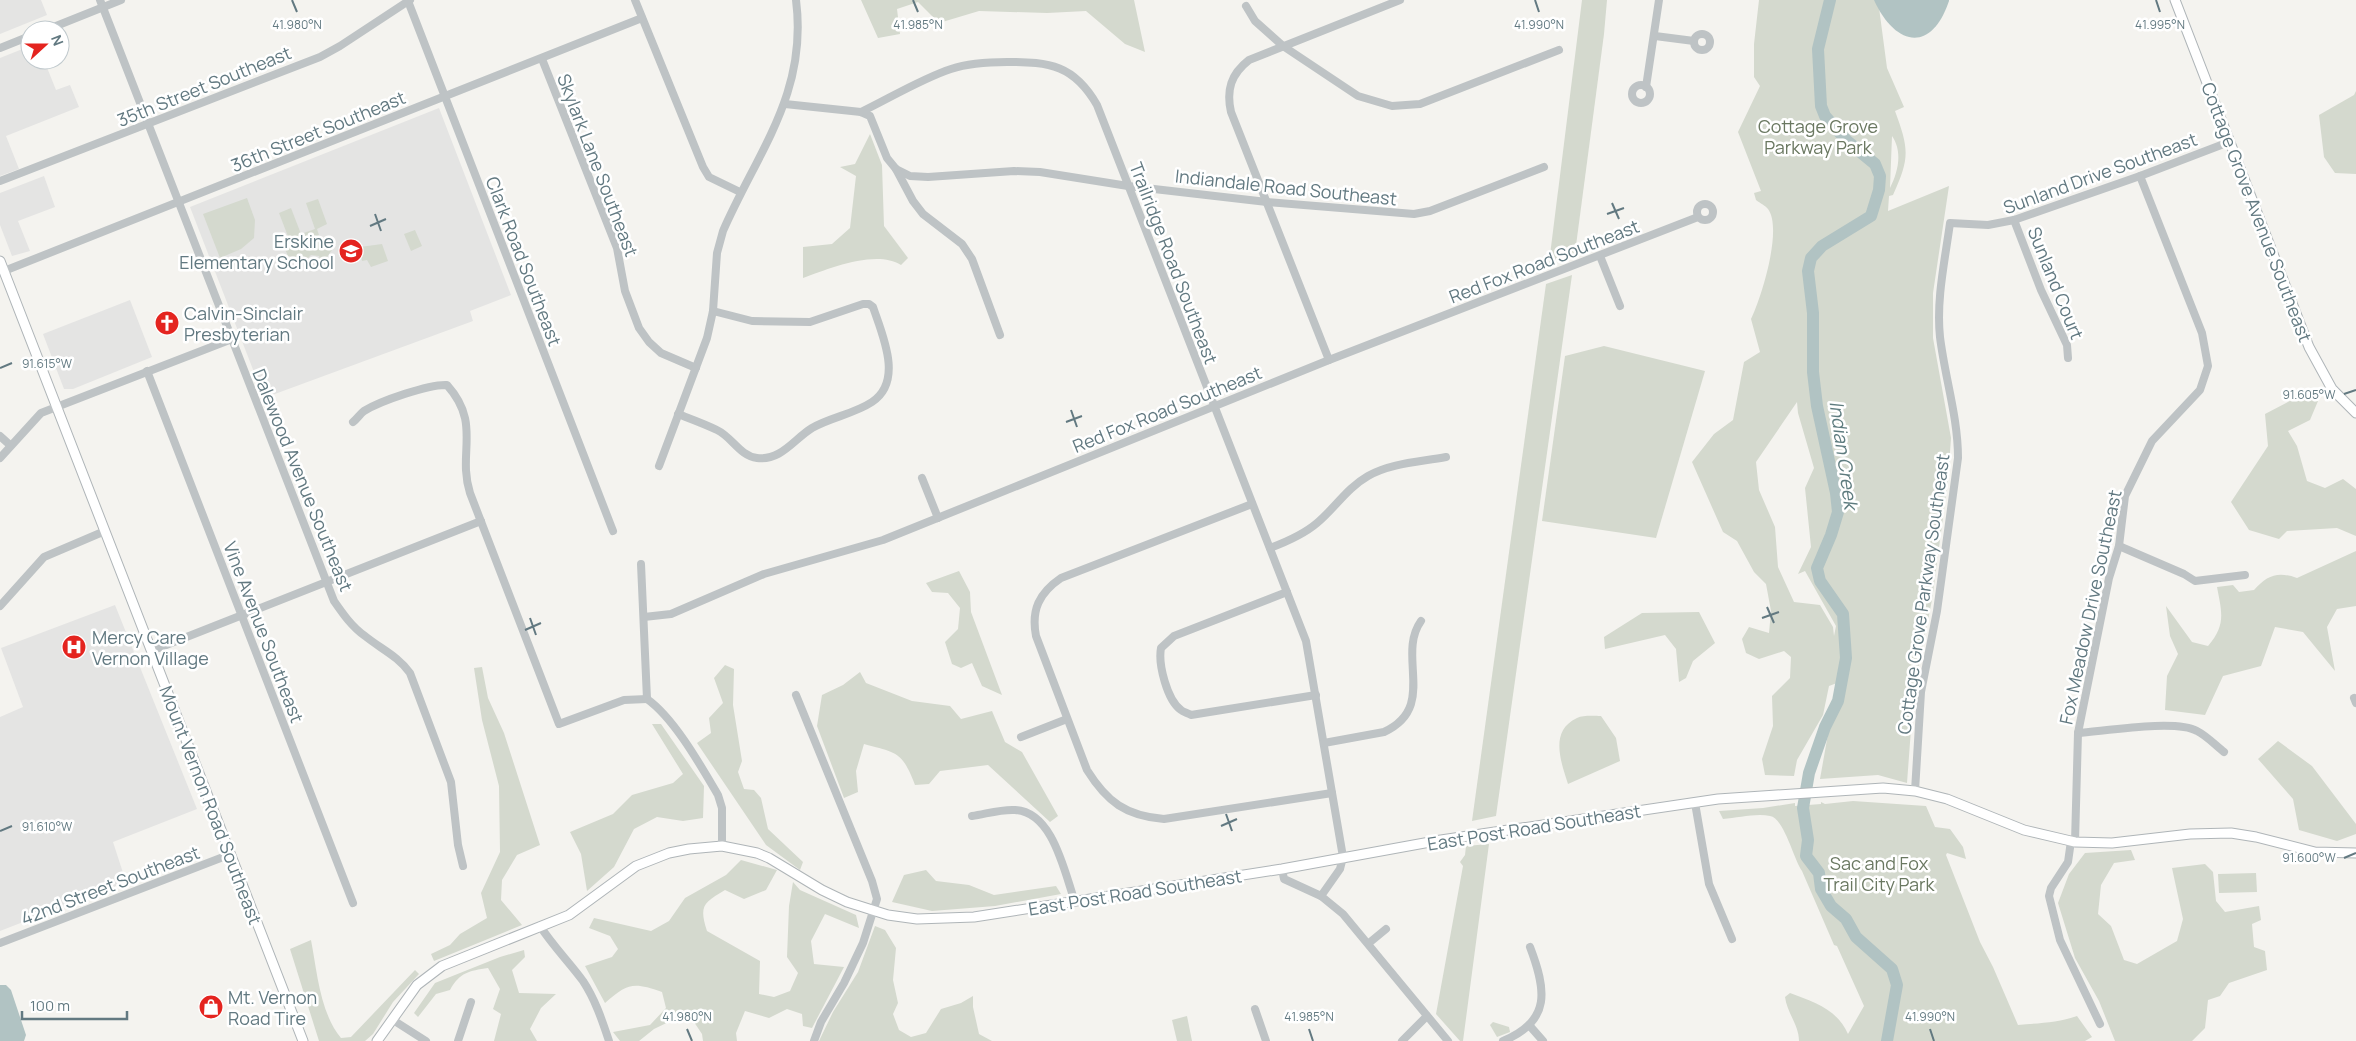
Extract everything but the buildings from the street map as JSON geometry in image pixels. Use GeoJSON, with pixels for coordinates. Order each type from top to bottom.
{"type":"FeatureCollection","features":[{"type":"Feature","properties":{"kind":"main road","name":"Cottage Grove Avenue Southeast"},"geometry":{"type":"LineString","coordinates":[[2175,0],[2309,347],[2332,389],[2356,413]]}},
{"type":"Feature","properties":{"kind":"main road","name":"Mount Vernon Road Southeast"},"geometry":{"type":"LineString","coordinates":[[0,261],[303,1041]]}},
{"type":"Feature","properties":{"kind":"main road","name":"East Post Road Southeast"},"geometry":{"type":"LineString","coordinates":[[377,1041],[417,985],[442,966],[569,915],[584,906],[606,887],[636,866],[669,853],[705,846],[722,846],[769,858],[822,890],[873,910],[917,919],[953,919],[1075,902],[1282,869],[1343,857],[1737,797],[1882,788],[1915,791],[1947,800],[2024,830],[2073,842],[2112,843],[2190,834],[2231,833],[2321,853],[2356,854]]}},
{"type":"Feature","properties":{"kind":"street"},"geometry":{"type":"LineString","coordinates":[[67,20],[101,4],[121,0]]}},
{"type":"Feature","properties":{"kind":"street","name":"Clark Road Southeast"},"geometry":{"type":"LineString","coordinates":[[409,0],[443,97],[613,531]]}},
{"type":"Feature","properties":{"kind":"street","name":"35th Street Southeast"},"geometry":{"type":"LineString","coordinates":[[0,181],[320,57],[340,46],[409,0]]}},
{"type":"Feature","properties":{"kind":"street"},"geometry":{"type":"LineString","coordinates":[[635,0],[703,167],[709,177],[740,192]]}},
{"type":"Feature","properties":{"kind":"street"},"geometry":{"type":"LineString","coordinates":[[659,466],[707,338],[713,311],[722,231],[785,104],[793,78],[798,51],[799,19],[796,0]]}},
{"type":"Feature","properties":{"kind":"street"},"geometry":{"type":"LineString","coordinates":[[1328,360],[1232,112],[1228,98],[1230,85],[1240,67],[1249,60],[1400,0]]}},
{"type":"Feature","properties":{"kind":"street"},"geometry":{"type":"LineString","coordinates":[[1646,87],[1659,0]]}},
{"type":"Feature","properties":{"kind":"street","name":"Dalewood Avenue Southeast"},"geometry":{"type":"LineString","coordinates":[[101,4],[334,601],[346,619],[364,636],[402,662],[410,673],[451,782],[458,845],[464,866]]}},
{"type":"Feature","properties":{"kind":"street"},"geometry":{"type":"LineString","coordinates":[[1246,6],[1255,21],[1283,46],[1358,96],[1392,106],[1420,104],[1559,50]]}},
{"type":"Feature","properties":{"kind":"street","name":"36th Street Southeast"},"geometry":{"type":"LineString","coordinates":[[4,271],[642,18]]}},
{"type":"Feature","properties":{"kind":"street"},"geometry":{"type":"LineString","coordinates":[[1655,36],[1694,41]]}},
{"type":"Feature","properties":{"kind":"street"},"geometry":{"type":"LineString","coordinates":[[0,48],[20,40]]}},
{"type":"Feature","properties":{"kind":"street","name":"Skylark Lane Southeast"},"geometry":{"type":"LineString","coordinates":[[542,59],[617,248],[624,291],[639,328],[649,342],[661,353],[696,368]]}},
{"type":"Feature","properties":{"kind":"street","name":"Trailridge Road Southeast"},"geometry":{"type":"LineString","coordinates":[[862,112],[948,69],[959,66],[1005,62],[1038,62],[1068,72],[1089,91],[1097,105],[1306,641],[1343,857]]}},
{"type":"Feature","properties":{"kind":"street"},"geometry":{"type":"LineString","coordinates":[[785,104],[862,112],[870,116],[887,158],[896,168],[913,201],[923,214],[962,244],[972,259],[1000,335]]}},
{"type":"Feature","properties":{"kind":"street","name":"Sunland Drive Southeast"},"geometry":{"type":"LineString","coordinates":[[1950,223],[1988,225],[2014,220],[2230,142]]}},
{"type":"Feature","properties":{"kind":"street","name":"Indiandale Road Southeast"},"geometry":{"type":"LineString","coordinates":[[896,168],[910,176],[928,177],[1034,172],[1128,186],[1267,202],[1414,214],[1430,211],[1544,167]]}},
{"type":"Feature","properties":{"kind":"street","name":"Fox Meadow Drive Southeast"},"geometry":{"type":"LineString","coordinates":[[2100,1024],[2060,940],[2049,896],[2051,888],[2068,862],[2073,842],[2078,733],[2109,578],[2119,546],[2125,496],[2152,441],[2200,390],[2208,366],[2202,333],[2140,176]]}},
{"type":"Feature","properties":{"kind":"street","name":"Red Fox Road Southeast"},"geometry":{"type":"LineString","coordinates":[[644,617],[671,614],[764,574],[883,540],[1328,360],[1698,217]]}},
{"type":"Feature","properties":{"kind":"street","name":"Sunland Court"},"geometry":{"type":"LineString","coordinates":[[2014,220],[2041,290],[2067,345],[2068,358]]}},
{"type":"Feature","properties":{"kind":"street","name":"Cottage Grove Parkway Southeast"},"geometry":{"type":"LineString","coordinates":[[1915,791],[1921,692],[1937,611],[1958,458],[1958,438],[1940,336],[1940,305],[1950,223]]}},
{"type":"Feature","properties":{"kind":"street"},"geometry":{"type":"LineString","coordinates":[[1600,256],[1620,306]]}},
{"type":"Feature","properties":{"kind":"street"},"geometry":{"type":"LineString","coordinates":[[678,414],[718,430],[742,451],[755,458],[766,458],[781,453],[811,429],[825,421],[872,402],[883,388],[889,372],[889,356],[873,307],[868,304],[810,322],[752,321],[713,311]]}},
{"type":"Feature","properties":{"kind":"street"},"geometry":{"type":"LineString","coordinates":[[0,458],[41,413],[232,339]]}},
{"type":"Feature","properties":{"kind":"street","name":"Vine Avenue Southeast"},"geometry":{"type":"LineString","coordinates":[[147,371],[353,903]]}},
{"type":"Feature","properties":{"kind":"street"},"geometry":{"type":"LineString","coordinates":[[353,422],[364,411],[435,385],[447,385],[456,395],[464,416],[468,439],[466,481],[559,724],[624,700],[647,699],[658,707],[718,795],[722,808],[722,846]]}},
{"type":"Feature","properties":{"kind":"street"},"geometry":{"type":"LineString","coordinates":[[0,436],[10,445]]}},
{"type":"Feature","properties":{"kind":"street"},"geometry":{"type":"LineString","coordinates":[[1270,548],[1299,536],[1317,523],[1342,497],[1367,476],[1385,468],[1446,457]]}},
{"type":"Feature","properties":{"kind":"street"},"geometry":{"type":"LineString","coordinates":[[922,478],[938,518]]}},
{"type":"Feature","properties":{"kind":"street"},"geometry":{"type":"LineString","coordinates":[[1252,504],[1062,578],[1050,586],[1041,596],[1035,608],[1036,636],[1087,770],[1098,788],[1113,802],[1145,818],[1179,818],[1332,793]]}},
{"type":"Feature","properties":{"kind":"street"},"geometry":{"type":"LineString","coordinates":[[151,652],[481,521]]}},
{"type":"Feature","properties":{"kind":"street"},"geometry":{"type":"LineString","coordinates":[[0,606],[44,556],[105,531]]}},
{"type":"Feature","properties":{"kind":"street"},"geometry":{"type":"LineString","coordinates":[[2119,546],[2184,574],[2195,581],[2245,575]]}},
{"type":"Feature","properties":{"kind":"street"},"geometry":{"type":"LineString","coordinates":[[641,564],[647,699]]}},
{"type":"Feature","properties":{"kind":"street"},"geometry":{"type":"LineString","coordinates":[[1287,592],[1174,636],[1161,648],[1160,666],[1174,703],[1182,711],[1192,714],[1316,695]]}},
{"type":"Feature","properties":{"kind":"street"},"geometry":{"type":"LineString","coordinates":[[1324,743],[1384,732],[1392,728],[1404,717],[1414,692],[1413,632],[1421,621]]}},
{"type":"Feature","properties":{"kind":"street"},"geometry":{"type":"LineString","coordinates":[[796,695],[872,881],[877,899],[863,942],[844,982],[821,1022],[814,1041]]}},
{"type":"Feature","properties":{"kind":"street"},"geometry":{"type":"LineString","coordinates":[[1021,737],[1067,719]]}},
{"type":"Feature","properties":{"kind":"street"},"geometry":{"type":"LineString","coordinates":[[2078,733],[2167,726],[2185,727],[2196,730],[2224,752]]}},
{"type":"Feature","properties":{"kind":"street"},"geometry":{"type":"LineString","coordinates":[[1695,803],[1709,884],[1732,939]]}},
{"type":"Feature","properties":{"kind":"street"},"geometry":{"type":"LineString","coordinates":[[972,816],[1013,810],[1026,811],[1038,818],[1053,841],[1075,902]]}},
{"type":"Feature","properties":{"kind":"street","name":"42nd Street Southeast"},"geometry":{"type":"LineString","coordinates":[[0,943],[231,854]]}},
{"type":"Feature","properties":{"kind":"street"},"geometry":{"type":"LineString","coordinates":[[1321,896],[1340,869],[1343,857]]}},
{"type":"Feature","properties":{"kind":"street"},"geometry":{"type":"LineString","coordinates":[[1282,869],[1284,879],[1321,896],[1343,914],[1369,943],[1448,1041]]}},
{"type":"Feature","properties":{"kind":"street"},"geometry":{"type":"LineString","coordinates":[[540,926],[555,949],[583,982],[594,1001],[609,1041]]}},
{"type":"Feature","properties":{"kind":"street"},"geometry":{"type":"LineString","coordinates":[[1369,943],[1386,929]]}},
{"type":"Feature","properties":{"kind":"street"},"geometry":{"type":"LineString","coordinates":[[1503,1041],[1529,1025],[1537,1015],[1543,1000],[1542,984],[1530,947]]}},
{"type":"Feature","properties":{"kind":"street"},"geometry":{"type":"LineString","coordinates":[[458,1041],[471,1002]]}},
{"type":"Feature","properties":{"kind":"street"},"geometry":{"type":"LineString","coordinates":[[1255,1009],[1266,1041]]}},
{"type":"Feature","properties":{"kind":"street"},"geometry":{"type":"LineString","coordinates":[[1402,1041],[1427,1016]]}},
{"type":"Feature","properties":{"kind":"street"},"geometry":{"type":"LineString","coordinates":[[392,1020],[426,1041]]}},
{"type":"Feature","properties":{"kind":"street"},"geometry":{"type":"LineString","coordinates":[[1529,1025],[1543,1041]]}},
{"type":"Feature","properties":{"kind":"shaded area"},"geometry":{"type":"Polygon","coordinates":[[[0,0],[41,0],[47,15],[35,20],[20,20],[20,26],[0,34],[0,0]]]}},
{"type":"Feature","properties":{"kind":"shaded area"},"geometry":{"type":"Polygon","coordinates":[[[1874,0],[1949,1],[1933,30],[1923,36],[1913,38],[1902,35],[1892,27],[1874,0]]]}},
{"type":"Feature","properties":{"kind":"shaded area"},"geometry":{"type":"Polygon","coordinates":[[[20,50],[20,70],[48,70],[56,90],[70,85],[79,107],[6,136],[19,169],[0,176],[0,58],[20,50]]]}},
{"type":"Feature","properties":{"kind":"shaded area","name":"Erskine Elementary School"},"geometry":{"type":"Polygon","coordinates":[[[439,108],[511,295],[470,311],[473,321],[264,398],[190,207],[439,108]]]}},
{"type":"Feature","properties":{"kind":"shaded area"},"geometry":{"type":"Polygon","coordinates":[[[44,176],[55,207],[18,221],[30,251],[12,256],[0,225],[0,193],[44,176]]]}},
{"type":"Feature","properties":{"kind":"shaded area"},"geometry":{"type":"Polygon","coordinates":[[[130,300],[152,357],[73,389],[64,389],[43,334],[130,300]]]}},
{"type":"Feature","properties":{"kind":"shaded area"},"geometry":{"type":"Polygon","coordinates":[[[115,605],[197,809],[113,842],[126,882],[0,931],[0,717],[23,707],[1,648],[115,605]]]}},
{"type":"Feature","properties":{"kind":"shaded area"},"geometry":{"type":"Polygon","coordinates":[[[0,985],[6,985],[11,990],[26,1035],[24,1041],[0,1041],[0,985]]]}},
{"type":"Feature","properties":{"kind":"green space"},"geometry":{"type":"Polygon","coordinates":[[[861,0],[1134,0],[1145,52],[1125,44],[1086,11],[1047,13],[979,11],[939,23],[918,2],[897,9],[900,34],[878,38],[861,0]]]}},
{"type":"Feature","properties":{"kind":"green space"},"geometry":{"type":"Polygon","coordinates":[[[1582,0],[1607,0],[1604,34],[1575,253],[1549,263],[1582,0]]]}},
{"type":"Feature","properties":{"kind":"green space","name":"Cottage Grove Parkway Park"},"geometry":{"type":"Polygon","coordinates":[[[1759,0],[1878,0],[1887,68],[1904,107],[1895,111],[1905,145],[1905,162],[1893,195],[1889,196],[1888,211],[1949,186],[1933,293],[1933,338],[1951,438],[1948,480],[1932,600],[1914,689],[1907,783],[1878,775],[1820,779],[1837,683],[1829,686],[1823,715],[1797,760],[1794,776],[1765,775],[1762,759],[1773,726],[1772,696],[1790,678],[1791,657],[1784,651],[1759,659],[1746,653],[1742,639],[1749,627],[1769,633],[1771,611],[1766,584],[1754,572],[1737,541],[1723,532],[1692,462],[1714,434],[1733,420],[1744,362],[1760,352],[1751,319],[1769,264],[1773,232],[1772,219],[1768,209],[1756,200],[1754,193],[1761,191],[1738,132],[1760,86],[1754,77],[1754,44],[1759,0]],[[1892,136],[1890,188],[1898,162],[1897,149],[1892,136]],[[1797,402],[1756,462],[1759,490],[1775,527],[1778,567],[1794,602],[1820,605],[1833,627],[1834,636],[1836,626],[1805,571],[1798,574],[1811,547],[1805,488],[1814,468],[1798,413],[1797,402]]]}},
{"type":"Feature","properties":{"kind":"green space"},"geometry":{"type":"Polygon","coordinates":[[[2356,91],[2356,174],[2335,173],[2324,157],[2319,115],[2354,95],[2356,91]]]}},
{"type":"Feature","properties":{"kind":"green space"},"geometry":{"type":"Polygon","coordinates":[[[870,134],[882,165],[884,226],[908,258],[901,265],[879,259],[852,262],[803,278],[803,247],[832,244],[850,228],[856,176],[840,167],[855,164],[870,134]]]}},
{"type":"Feature","properties":{"kind":"green space"},"geometry":{"type":"Polygon","coordinates":[[[247,198],[255,220],[254,238],[241,249],[220,258],[203,214],[247,198]]]}},
{"type":"Feature","properties":{"kind":"green space"},"geometry":{"type":"Polygon","coordinates":[[[318,199],[327,224],[317,229],[322,244],[332,240],[334,247],[327,257],[326,264],[321,264],[319,256],[311,255],[308,258],[288,256],[285,249],[289,239],[279,213],[291,208],[301,234],[315,229],[306,203],[318,199]]]}},
{"type":"Feature","properties":{"kind":"green space"},"geometry":{"type":"Polygon","coordinates":[[[415,230],[422,246],[411,251],[404,234],[415,230]]]}},
{"type":"Feature","properties":{"kind":"green space"},"geometry":{"type":"Polygon","coordinates":[[[382,244],[388,261],[371,267],[367,260],[362,261],[360,247],[382,244]]]}},
{"type":"Feature","properties":{"kind":"green space"},"geometry":{"type":"Polygon","coordinates":[[[1572,275],[1496,816],[1472,821],[1546,284],[1572,275]]]}},
{"type":"Feature","properties":{"kind":"green space"},"geometry":{"type":"Polygon","coordinates":[[[1604,346],[1705,371],[1656,538],[1542,521],[1565,356],[1604,346]]]}},
{"type":"Feature","properties":{"kind":"green space"},"geometry":{"type":"Polygon","coordinates":[[[2307,392],[2318,401],[2310,420],[2288,431],[2297,446],[2307,481],[2325,488],[2343,479],[2356,489],[2356,536],[2337,528],[2287,531],[2279,539],[2249,530],[2231,502],[2268,446],[2265,414],[2307,392]]]}},
{"type":"Feature","properties":{"kind":"green space"},"geometry":{"type":"Polygon","coordinates":[[[2356,551],[2356,606],[2337,609],[2327,627],[2335,671],[2303,632],[2275,627],[2261,666],[2223,676],[2205,715],[2165,710],[2167,676],[2178,654],[2170,636],[2166,606],[2192,642],[2208,646],[2218,632],[2220,625],[2221,612],[2217,587],[2233,585],[2239,592],[2254,590],[2273,576],[2284,575],[2297,578],[2356,551]]]}},
{"type":"Feature","properties":{"kind":"green space"},"geometry":{"type":"Polygon","coordinates":[[[959,571],[970,592],[971,612],[1002,695],[982,686],[972,663],[961,668],[952,664],[945,642],[958,629],[960,608],[948,593],[932,592],[926,583],[959,571]]]}},
{"type":"Feature","properties":{"kind":"green space"},"geometry":{"type":"Polygon","coordinates":[[[1699,612],[1715,643],[1693,661],[1686,678],[1679,682],[1676,649],[1665,635],[1605,649],[1604,637],[1642,613],[1699,612]]]}},
{"type":"Feature","properties":{"kind":"green space"},"geometry":{"type":"Polygon","coordinates":[[[725,665],[734,669],[733,705],[742,761],[738,772],[744,789],[754,790],[761,798],[768,829],[803,862],[800,870],[766,845],[697,743],[711,733],[709,718],[723,703],[714,678],[725,665]]]}},
{"type":"Feature","properties":{"kind":"green space"},"geometry":{"type":"Polygon","coordinates":[[[482,667],[488,698],[504,733],[540,845],[517,855],[502,880],[501,900],[522,925],[434,961],[431,954],[450,945],[460,934],[487,918],[481,893],[500,852],[499,786],[482,720],[474,668],[482,667]]]}},
{"type":"Feature","properties":{"kind":"green space"},"geometry":{"type":"Polygon","coordinates":[[[860,672],[866,683],[912,701],[950,706],[961,719],[992,711],[1005,742],[1022,752],[1058,816],[1050,822],[988,765],[940,771],[929,784],[915,785],[902,759],[884,749],[864,744],[856,771],[858,792],[844,798],[817,726],[822,695],[843,685],[860,672]]]}},
{"type":"Feature","properties":{"kind":"green space"},"geometry":{"type":"Polygon","coordinates":[[[1601,716],[1616,738],[1620,761],[1568,784],[1559,748],[1563,731],[1568,724],[1577,718],[1601,716]]]}},
{"type":"Feature","properties":{"kind":"green space"},"geometry":{"type":"Polygon","coordinates":[[[652,724],[661,724],[704,786],[703,818],[683,821],[657,817],[634,829],[614,867],[587,891],[581,854],[570,832],[613,814],[632,795],[673,783],[683,774],[652,724]]]}},
{"type":"Feature","properties":{"kind":"green space"},"geometry":{"type":"Polygon","coordinates":[[[2278,741],[2312,766],[2356,824],[2356,834],[2337,841],[2299,830],[2293,799],[2258,759],[2278,741]]]}},
{"type":"Feature","properties":{"kind":"green space","name":"Sac and Fox Trail City Park"},"geometry":{"type":"Polygon","coordinates":[[[1853,801],[1926,806],[1935,827],[1950,829],[1963,847],[1966,859],[1947,853],[1946,855],[1980,942],[2018,1025],[2056,1021],[2077,1016],[2092,1037],[2085,1041],[1799,1041],[1785,997],[1790,993],[1816,1003],[1831,1012],[1838,1018],[1848,1034],[1864,1006],[1837,946],[1834,945],[1780,824],[1775,818],[1765,815],[1723,819],[1719,811],[1763,808],[1795,803],[1795,806],[1821,804],[1821,802],[1825,804],[1853,801]]]}},
{"type":"Feature","properties":{"kind":"green space"},"geometry":{"type":"Polygon","coordinates":[[[1489,844],[1463,1041],[1460,1041],[1436,1014],[1463,866],[1460,862],[1465,855],[1466,846],[1489,844]]]}},
{"type":"Feature","properties":{"kind":"green space"},"geometry":{"type":"Polygon","coordinates":[[[2131,850],[2135,860],[2114,863],[2101,885],[2098,914],[2111,926],[2124,960],[2137,964],[2177,941],[2183,919],[2172,868],[2205,864],[2213,872],[2216,901],[2225,912],[2259,906],[2261,920],[2252,924],[2254,947],[2265,951],[2267,970],[2229,983],[2220,996],[2208,1000],[2205,1028],[2192,1041],[2115,1041],[2099,1001],[2075,958],[2058,903],[2069,874],[2085,853],[2131,850]]]}},
{"type":"Feature","properties":{"kind":"green space"},"geometry":{"type":"Polygon","coordinates":[[[741,860],[777,870],[766,890],[744,899],[725,890],[708,902],[703,910],[703,916],[707,931],[760,961],[759,994],[774,997],[790,991],[798,973],[787,957],[789,906],[793,882],[800,890],[856,915],[859,928],[825,914],[811,941],[814,964],[844,967],[812,1028],[803,1026],[802,1014],[787,1009],[769,1018],[745,1011],[736,1033],[737,1041],[703,1041],[702,1034],[692,1019],[681,1016],[654,1029],[639,1041],[620,1041],[613,1032],[650,1025],[666,1008],[662,992],[637,986],[625,988],[605,1003],[585,966],[612,957],[618,949],[610,936],[589,928],[594,918],[651,931],[669,921],[685,898],[726,875],[741,860]]]}},
{"type":"Feature","properties":{"kind":"green space"},"geometry":{"type":"Polygon","coordinates":[[[926,870],[936,881],[969,885],[994,895],[1056,886],[1061,894],[995,906],[932,911],[892,902],[904,875],[926,870]]]}},
{"type":"Feature","properties":{"kind":"green space"},"geometry":{"type":"Polygon","coordinates":[[[2256,873],[2257,892],[2219,893],[2218,874],[2256,873]]]}},
{"type":"Feature","properties":{"kind":"green space"},"geometry":{"type":"Polygon","coordinates":[[[875,926],[885,930],[896,948],[893,980],[898,1003],[893,1014],[899,1030],[911,1037],[926,1033],[941,1009],[961,1003],[973,996],[973,1007],[979,1034],[992,1041],[819,1041],[833,1012],[858,972],[875,926]]]}},
{"type":"Feature","properties":{"kind":"green space"},"geometry":{"type":"Polygon","coordinates":[[[311,940],[324,1004],[334,1028],[341,1038],[351,1037],[415,970],[419,974],[393,1002],[373,1034],[365,1041],[319,1041],[290,949],[311,940]]]}},
{"type":"Feature","properties":{"kind":"green space"},"geometry":{"type":"Polygon","coordinates":[[[524,950],[525,957],[512,970],[519,993],[556,994],[541,1008],[530,1029],[537,1041],[494,1041],[501,1014],[493,1009],[500,989],[488,968],[461,976],[450,990],[436,994],[418,1017],[414,1013],[435,983],[500,957],[524,950]]]}},
{"type":"Feature","properties":{"kind":"green space"},"geometry":{"type":"Polygon","coordinates":[[[1187,1016],[1192,1041],[1177,1041],[1172,1020],[1187,1016]]]}},
{"type":"Feature","properties":{"kind":"green space"},"geometry":{"type":"Polygon","coordinates":[[[1493,1022],[1509,1027],[1510,1032],[1497,1037],[1490,1025],[1493,1022]]]}},
{"type":"Feature","properties":{"kind":"waterway","name":"Indian Creek"},"geometry":{"type":"LineString","coordinates":[[1830,0],[1818,49],[1821,106],[1825,116],[1847,141],[1875,164],[1880,176],[1879,190],[1871,216],[1822,246],[1811,258],[1808,271],[1813,313],[1813,372],[1817,406],[1836,493],[1838,512],[1831,535],[1817,568],[1820,581],[1843,614],[1846,658],[1838,701],[1825,727],[1809,773],[1803,808],[1808,840],[1806,856],[1819,873],[1821,889],[1831,906],[1846,919],[1856,937],[1892,969],[1897,985],[1887,1041]]}},
{"type":"Feature","properties":{"kind":"place","name":"Erskine Elementary School"},"geometry":{"type":"Point","coordinates":[351,251]}},
{"type":"Feature","properties":{"kind":"place","name":"Calvin-Sinclair Presbyterian"},"geometry":{"type":"Point","coordinates":[167,323]}},
{"type":"Feature","properties":{"kind":"place","name":"Mercy Care Vernon Village"},"geometry":{"type":"Point","coordinates":[74,647]}},
{"type":"Feature","properties":{"kind":"place","name":"Mt. Vernon Road Tire"},"geometry":{"type":"Point","coordinates":[211,1007]}}]}
